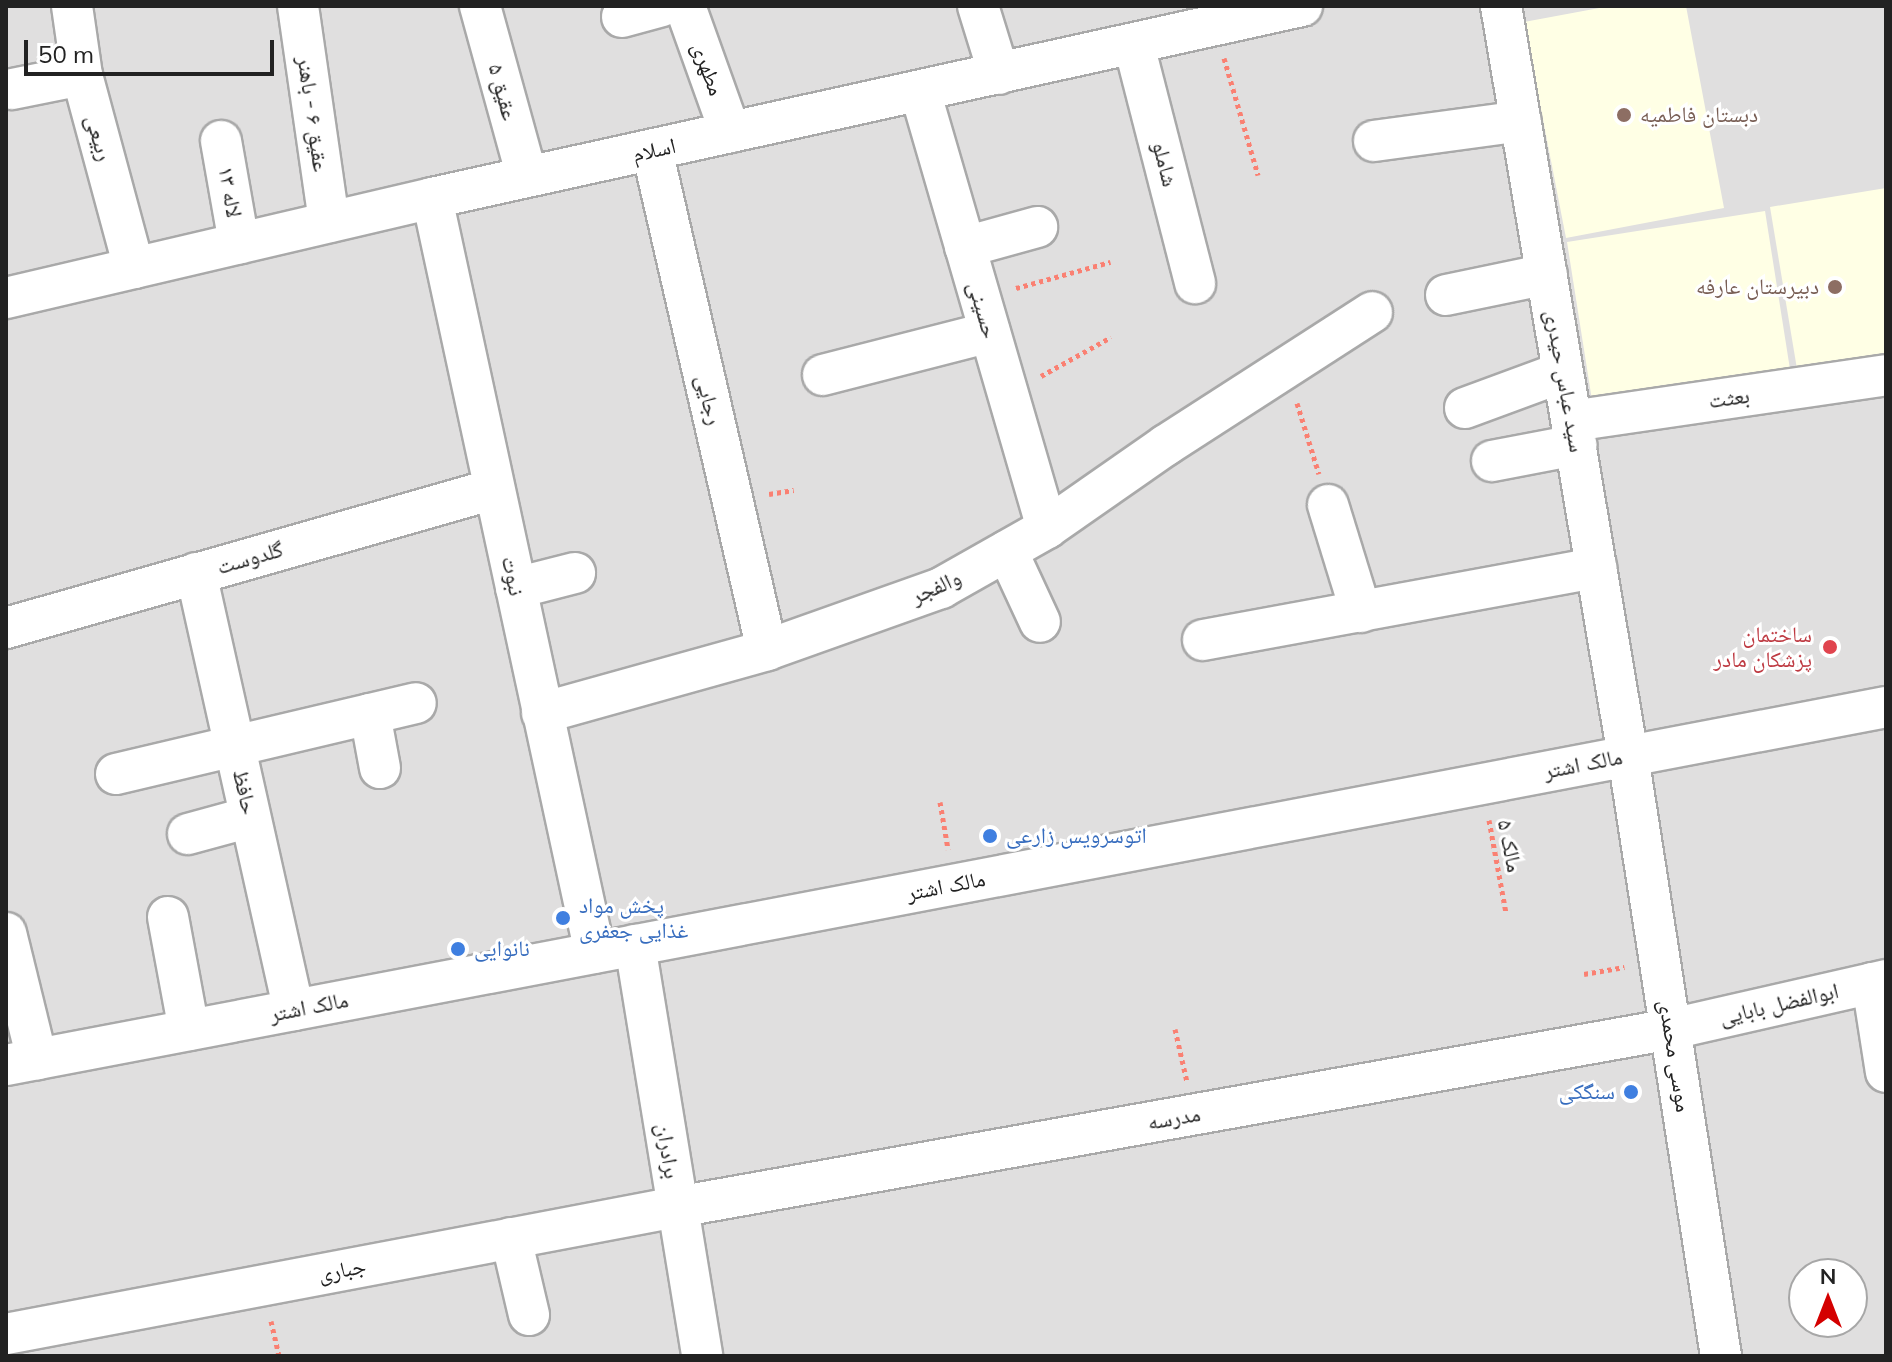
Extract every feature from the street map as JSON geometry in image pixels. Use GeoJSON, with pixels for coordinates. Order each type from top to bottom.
{"type":"FeatureCollection","features":[{"type":"Feature","properties":{"kind":"street","name":"ربیعی"},"geometry":{"type":"LineString","coordinates":[[72,6],[82,75],[134,268]]}},
{"type":"Feature","properties":{"kind":"street","name":"عقیق ۶ - باهنر"},"geometry":{"type":"LineString","coordinates":[[298,6],[329,222]]}},
{"type":"Feature","properties":{"kind":"street","name":"عقیق ۵"},"geometry":{"type":"LineString","coordinates":[[480,6],[527,177]]}},
{"type":"Feature","properties":{"kind":"street"},"geometry":{"type":"LineString","coordinates":[[622,17],[681,6]]}},
{"type":"Feature","properties":{"kind":"street","name":"مطهری"},"geometry":{"type":"LineString","coordinates":[[681,6],[730,132]]}},
{"type":"Feature","properties":{"kind":"street"},"geometry":{"type":"LineString","coordinates":[[978,6],[999,74]]}},
{"type":"Feature","properties":{"kind":"street","name":"اسلام"},"geometry":{"type":"LineString","coordinates":[[6,298],[432,198],[1134,45],[1236,17],[1302,6]]}},
{"type":"Feature","properties":{"kind":"street","name":"سید عباس حیدری"},"geometry":{"type":"LineString","coordinates":[[1501,6],[1628,756]]}},
{"type":"Feature","properties":{"kind":"street","name":"شاملو"},"geometry":{"type":"LineString","coordinates":[[1134,45],[1195,283]]}},
{"type":"Feature","properties":{"kind":"street"},"geometry":{"type":"LineString","coordinates":[[12,89],[82,75]]}},
{"type":"Feature","properties":{"kind":"street","name":"حسینی"},"geometry":{"type":"LineString","coordinates":[[920,91],[1047,528]]}},
{"type":"Feature","properties":{"kind":"street"},"geometry":{"type":"LineString","coordinates":[[1374,141],[1521,121]]}},
{"type":"Feature","properties":{"kind":"street","name":"لاله ۱۳"},"geometry":{"type":"LineString","coordinates":[[221,141],[239,243]]}},
{"type":"Feature","properties":{"kind":"street","name":"رجایی"},"geometry":{"type":"LineString","coordinates":[[652,150],[767,650]]}},
{"type":"Feature","properties":{"kind":"street","name":"نبوت"},"geometry":{"type":"LineString","coordinates":[[432,198],[595,953]]}},
{"type":"Feature","properties":{"kind":"street"},"geometry":{"type":"LineString","coordinates":[[965,247],[1037,227]]}},
{"type":"Feature","properties":{"kind":"street"},"geometry":{"type":"LineString","coordinates":[[1446,295],[1547,274]]}},
{"type":"Feature","properties":{"kind":"street","name":"والفجر"},"geometry":{"type":"LineString","coordinates":[[542,713],[767,650],[941,588],[1047,528],[1372,312]]}},
{"type":"Feature","properties":{"kind":"street"},"geometry":{"type":"LineString","coordinates":[[823,375],[898,372],[985,315]]}},
{"type":"Feature","properties":{"kind":"street"},"geometry":{"type":"LineString","coordinates":[[1465,408],[1563,372]]}},
{"type":"Feature","properties":{"kind":"street","name":"بعثت"},"geometry":{"type":"LineString","coordinates":[[1492,461],[1574,433],[1886,375]]}},
{"type":"Feature","properties":{"kind":"street","name":"گلدوست"},"geometry":{"type":"LineString","coordinates":[[6,628],[494,489]]}},
{"type":"Feature","properties":{"kind":"street"},"geometry":{"type":"LineString","coordinates":[[1328,505],[1361,612]]}},
{"type":"Feature","properties":{"kind":"street"},"geometry":{"type":"LineString","coordinates":[[1007,551],[1040,622]]}},
{"type":"Feature","properties":{"kind":"street"},"geometry":{"type":"LineString","coordinates":[[1203,640],[1596,568]]}},
{"type":"Feature","properties":{"kind":"street","name":"حافظ"},"geometry":{"type":"LineString","coordinates":[[196,573],[294,1010]]}},
{"type":"Feature","properties":{"kind":"street"},"geometry":{"type":"LineString","coordinates":[[516,588],[575,573]]}},
{"type":"Feature","properties":{"kind":"street"},"geometry":{"type":"LineString","coordinates":[[116,774],[416,703]]}},
{"type":"Feature","properties":{"kind":"street","name":"مالک اشتر"},"geometry":{"type":"LineString","coordinates":[[21,1062],[1886,707]]}},
{"type":"Feature","properties":{"kind":"street"},"geometry":{"type":"LineString","coordinates":[[370,714],[380,768]]}},
{"type":"Feature","properties":{"kind":"street","name":"موسی محمدی"},"geometry":{"type":"LineString","coordinates":[[1628,756],[1721,1356]]}},
{"type":"Feature","properties":{"kind":"street"},"geometry":{"type":"LineString","coordinates":[[188,834],[250,817]]}},
{"type":"Feature","properties":{"kind":"street"},"geometry":{"type":"LineString","coordinates":[[168,917],[189,1030]]}},
{"type":"Feature","properties":{"kind":"street"},"geometry":{"type":"LineString","coordinates":[[6,933],[21,1062]]}},
{"type":"Feature","properties":{"kind":"street","name":"برادران"},"geometry":{"type":"LineString","coordinates":[[635,945],[702,1356]]}},
{"type":"Feature","properties":{"kind":"street"},"geometry":{"type":"LineString","coordinates":[[1879,982],[1886,1072]]}},
{"type":"Feature","properties":{"kind":"street","name":"ابوالفضل بابایی"},"geometry":{"type":"LineString","coordinates":[[1671,1029],[1879,982]]}},
{"type":"Feature","properties":{"kind":"street","name":"مدرسه"},"geometry":{"type":"LineString","coordinates":[[677,1207],[1671,1029]]}},
{"type":"Feature","properties":{"kind":"street","name":"جباری"},"geometry":{"type":"LineString","coordinates":[[6,1334],[677,1207]]}},
{"type":"Feature","properties":{"kind":"street"},"geometry":{"type":"LineString","coordinates":[[511,1238],[529,1315]]}},
{"type":"Feature","properties":{"kind":"path"},"geometry":{"type":"LineString","coordinates":[[1236,17],[1258,175]]}},
{"type":"Feature","properties":{"kind":"path"},"geometry":{"type":"LineString","coordinates":[[985,315],[1110,262]]}},
{"type":"Feature","properties":{"kind":"path"},"geometry":{"type":"LineString","coordinates":[[1007,390],[1060,368],[1111,337]]}},
{"type":"Feature","properties":{"kind":"path"},"geometry":{"type":"LineString","coordinates":[[1286,368],[1328,505]]}},
{"type":"Feature","properties":{"kind":"path","name":"مالک ۵"},"geometry":{"type":"LineString","coordinates":[[1482,784],[1506,913]]}},
{"type":"Feature","properties":{"kind":"path"},"geometry":{"type":"LineString","coordinates":[[940,802],[954,884]]}},
{"type":"Feature","properties":{"kind":"path"},"geometry":{"type":"LineString","coordinates":[[1175,1029],[1194,1114]]}},
{"type":"Feature","properties":{"kind":"shaded area"},"geometry":{"type":"Polygon","coordinates":[[[6,6],[1886,6],[1886,1356],[6,1356],[6,6]]]}},
{"type":"Feature","properties":{"kind":"shaded area","name":"دبستان فاطمیه"},"geometry":{"type":"Polygon","coordinates":[[[1610,6],[1686,6],[1724,208],[1566,238],[1524,22],[1610,6]]]}},
{"type":"Feature","properties":{"kind":"shaded area","name":"دبیرستان عارفه"},"geometry":{"type":"Polygon","coordinates":[[[1886,188],[1886,366],[1799,381],[1770,207],[1886,188]]]}},
{"type":"Feature","properties":{"kind":"shaded area"},"geometry":{"type":"Polygon","coordinates":[[[1765,211],[1792,382],[1594,413],[1567,242],[1765,211]]]}},
{"type":"Feature","properties":{"kind":"place","name":"دبستان فاطمیه"},"geometry":{"type":"Point","coordinates":[1624,115]}},
{"type":"Feature","properties":{"kind":"place","name":"دبیرستان عارفه"},"geometry":{"type":"Point","coordinates":[1835,287]}},
{"type":"Feature","properties":{"kind":"place","name":"ساختمان پزشکان مادر"},"geometry":{"type":"Point","coordinates":[1830,647]}},
{"type":"Feature","properties":{"kind":"place","name":"اتوسرویس زارعی"},"geometry":{"type":"Point","coordinates":[990,836]}},
{"type":"Feature","properties":{"kind":"place","name":"پخش مواد غذایی جعفری"},"geometry":{"type":"Point","coordinates":[563,918]}},
{"type":"Feature","properties":{"kind":"place","name":"نانوایی"},"geometry":{"type":"Point","coordinates":[458,949]}},
{"type":"Feature","properties":{"kind":"place","name":"سنگکی"},"geometry":{"type":"Point","coordinates":[1631,1092]}}]}
